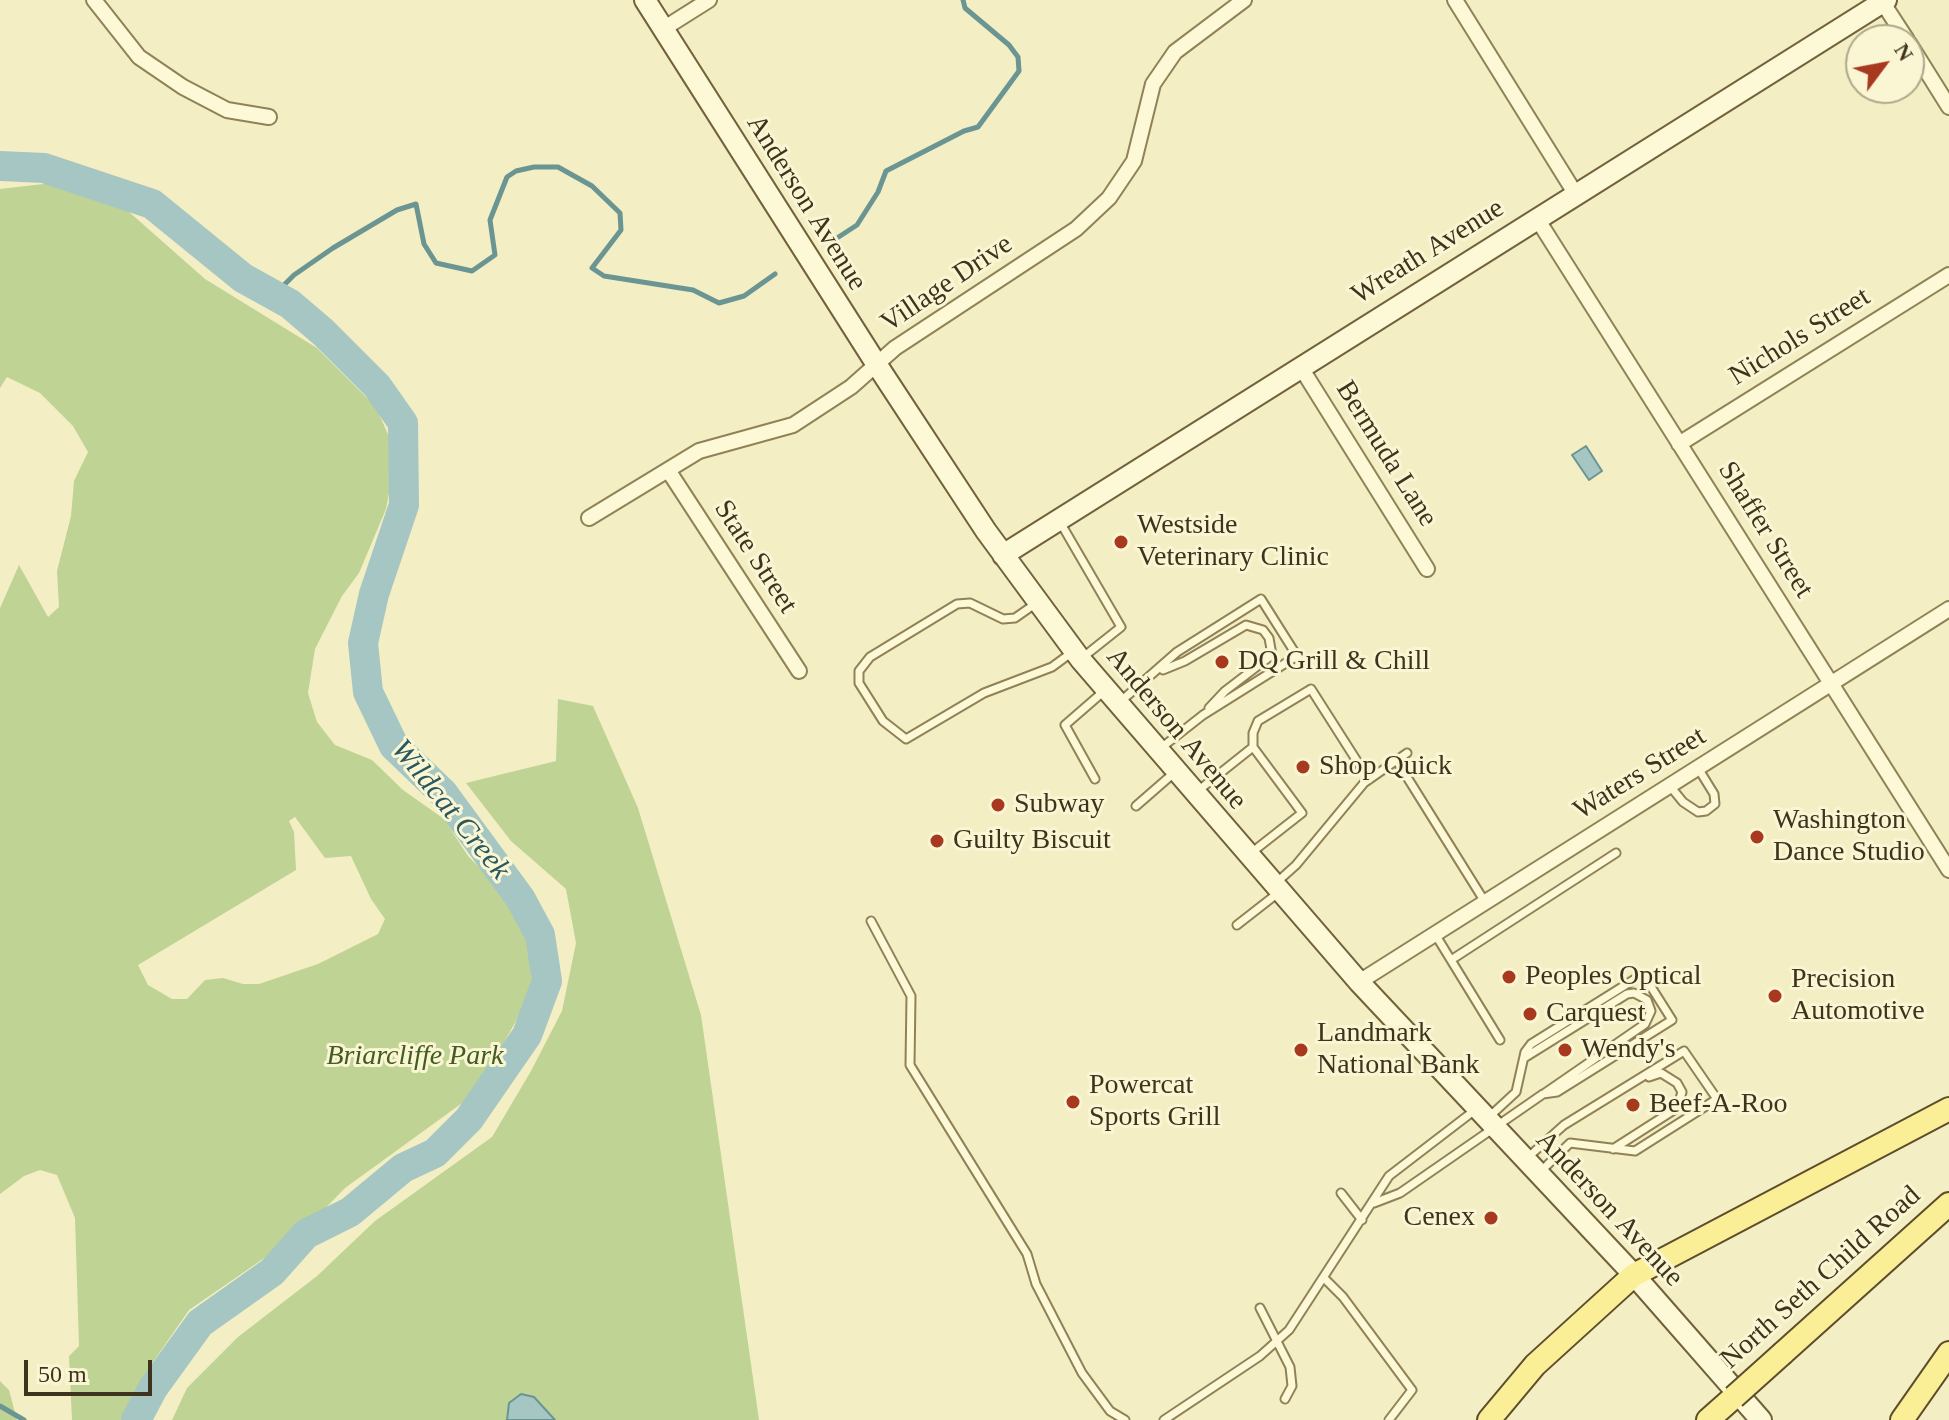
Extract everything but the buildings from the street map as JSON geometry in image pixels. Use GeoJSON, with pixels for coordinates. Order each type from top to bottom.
{"type":"FeatureCollection","features":[{"type":"Feature","properties":{"kind":"main road","name":"Anderson Avenue"},"geometry":{"type":"LineString","coordinates":[[645,0],[877,365],[1003,555],[1077,656],[1359,982],[1634,1275],[1761,1420]]}},
{"type":"Feature","properties":{"kind":"main road","name":"Wreath Avenue"},"geometry":{"type":"LineString","coordinates":[[1003,555],[1883,1]]}},
{"type":"Feature","properties":{"kind":"main road"},"geometry":{"type":"LineString","coordinates":[[1489,1420],[1535,1365],[1634,1275],[1949,1109]]}},
{"type":"Feature","properties":{"kind":"main road","name":"North Seth Child Road"},"geometry":{"type":"LineString","coordinates":[[1708,1420],[1949,1204]]}},
{"type":"Feature","properties":{"kind":"main road"},"geometry":{"type":"LineString","coordinates":[[1902,1420],[1949,1353]]}},
{"type":"Feature","properties":{"kind":"street"},"geometry":{"type":"LineString","coordinates":[[94,0],[139,57],[183,87],[227,110],[269,117]]}},
{"type":"Feature","properties":{"kind":"street"},"geometry":{"type":"LineString","coordinates":[[663,29],[709,0]]}},
{"type":"Feature","properties":{"kind":"street","name":"Village Drive"},"geometry":{"type":"LineString","coordinates":[[589,518],[699,451],[793,425],[877,365],[895,348],[1076,229],[1109,198],[1134,161],[1153,84],[1175,52],[1244,0]]}},
{"type":"Feature","properties":{"kind":"street"},"geometry":{"type":"LineString","coordinates":[[1455,0],[1575,193]]}},
{"type":"Feature","properties":{"kind":"street"},"geometry":{"type":"LineString","coordinates":[[1883,1],[1897,24]]}},
{"type":"Feature","properties":{"kind":"street"},"geometry":{"type":"LineString","coordinates":[[1925,69],[1949,107]]}},
{"type":"Feature","properties":{"kind":"street","name":"Shaffer Street"},"geometry":{"type":"LineString","coordinates":[[1536,217],[1949,870]]}},
{"type":"Feature","properties":{"kind":"street","name":"Nichols Street"},"geometry":{"type":"LineString","coordinates":[[1679,444],[1949,275]]}},
{"type":"Feature","properties":{"kind":"street","name":"Bermuda Lane"},"geometry":{"type":"LineString","coordinates":[[1300,366],[1427,569]]}},
{"type":"Feature","properties":{"kind":"street","name":"State Street"},"geometry":{"type":"LineString","coordinates":[[668,470],[799,671]]}},
{"type":"Feature","properties":{"kind":"street","name":"Waters Street"},"geometry":{"type":"LineString","coordinates":[[1359,982],[1949,609]]}},
{"type":"Feature","properties":{"kind":"lane"},"geometry":{"type":"LineString","coordinates":[[1037,603],[1015,618],[1003,619],[970,603],[957,604],[870,657],[859,671],[859,683],[883,721],[906,739],[984,693],[1077,656],[1121,627],[1059,519]]}},
{"type":"Feature","properties":{"kind":"lane"},"geometry":{"type":"LineString","coordinates":[[1157,752],[1203,715],[1297,656],[1261,599],[1177,652],[1158,672]]}},
{"type":"Feature","properties":{"kind":"lane"},"geometry":{"type":"LineString","coordinates":[[1095,779],[1065,725],[1246,625],[1263,630],[1272,647],[1267,662],[1225,691],[1203,715]]}},
{"type":"Feature","properties":{"kind":"lane"},"geometry":{"type":"LineString","coordinates":[[1248,855],[1302,813],[1253,747],[1253,733],[1258,721],[1311,689],[1362,769]]}},
{"type":"Feature","properties":{"kind":"lane"},"geometry":{"type":"LineString","coordinates":[[1194,794],[1253,747]]}},
{"type":"Feature","properties":{"kind":"lane"},"geometry":{"type":"LineString","coordinates":[[1237,925],[1277,888],[1364,783],[1407,753]]}},
{"type":"Feature","properties":{"kind":"lane"},"geometry":{"type":"LineString","coordinates":[[1397,761],[1485,903]]}},
{"type":"Feature","properties":{"kind":"lane"},"geometry":{"type":"LineString","coordinates":[[1670,786],[1683,802],[1698,812],[1706,811],[1715,804],[1714,794],[1698,768]]}},
{"type":"Feature","properties":{"kind":"lane"},"geometry":{"type":"LineString","coordinates":[[1136,806],[1175,772]]}},
{"type":"Feature","properties":{"kind":"lane"},"geometry":{"type":"LineString","coordinates":[[1451,960],[1616,853]]}},
{"type":"Feature","properties":{"kind":"lane"},"geometry":{"type":"LineString","coordinates":[[871,921],[911,996],[910,1065],[1027,1254],[1036,1284],[1082,1373],[1110,1411],[1125,1420]]}},
{"type":"Feature","properties":{"kind":"lane"},"geometry":{"type":"LineString","coordinates":[[1435,934],[1500,1040]]}},
{"type":"Feature","properties":{"kind":"lane"},"geometry":{"type":"LineString","coordinates":[[1374,1203],[1400,1193],[1516,1092],[1531,1044],[1643,974],[1672,1020],[1557,1092],[1543,1094]]}},
{"type":"Feature","properties":{"kind":"lane"},"geometry":{"type":"LineString","coordinates":[[1164,1420],[1260,1356],[1289,1330],[1389,1176],[1487,1119],[1543,1094],[1636,1032],[1650,1016],[1650,1006],[1641,995],[1627,994],[1524,1059]]}},
{"type":"Feature","properties":{"kind":"lane"},"geometry":{"type":"LineString","coordinates":[[1684,1051],[1717,1099],[1635,1151],[1570,1143],[1532,1167],[1576,1117],[1684,1051]]}},
{"type":"Feature","properties":{"kind":"lane"},"geometry":{"type":"LineString","coordinates":[[1576,1117],[1654,1074],[1670,1076],[1682,1092],[1677,1108],[1611,1150]]}},
{"type":"Feature","properties":{"kind":"lane"},"geometry":{"type":"LineString","coordinates":[[1341,1193],[1362,1220]]}},
{"type":"Feature","properties":{"kind":"lane"},"geometry":{"type":"LineString","coordinates":[[1324,1278],[1343,1297],[1412,1390],[1389,1420]]}},
{"type":"Feature","properties":{"kind":"lane"},"geometry":{"type":"LineString","coordinates":[[1260,1308],[1290,1367],[1292,1386],[1285,1399]]}},
{"type":"Feature","properties":{"kind":"green space","name":"Briarcliffe Park"},"geometry":{"type":"Polygon","coordinates":[[[52,183],[128,211],[205,279],[317,348],[376,407],[390,439],[394,467],[386,509],[359,573],[342,596],[315,649],[308,693],[317,722],[335,745],[372,760],[403,790],[444,819],[468,856],[486,874],[491,872],[520,905],[528,939],[532,981],[522,1010],[476,1093],[345,1188],[310,1224],[276,1250],[189,1310],[153,1362],[127,1410],[127,1420],[72,1420],[69,1356],[79,1346],[75,1218],[57,1175],[40,1170],[24,1176],[0,1194],[0,608],[19,565],[48,617],[59,607],[57,571],[71,516],[74,481],[88,452],[73,426],[40,393],[7,377],[0,388],[0,189],[52,183]],[[295,817],[289,821],[294,832],[296,870],[138,965],[148,985],[172,999],[187,999],[205,980],[223,978],[243,984],[259,984],[318,964],[378,934],[385,919],[371,899],[351,856],[325,858],[295,817]]]}},
{"type":"Feature","properties":{"kind":"green space"},"geometry":{"type":"Polygon","coordinates":[[[558,699],[593,706],[638,808],[701,1015],[759,1420],[555,1420],[507,1413],[507,1420],[172,1420],[187,1388],[238,1337],[317,1276],[375,1221],[492,1137],[531,1071],[562,1011],[576,943],[566,889],[511,841],[466,783],[556,761],[558,699]]]}},
{"type":"Feature","properties":{"kind":"green space"},"geometry":{"type":"Polygon","coordinates":[[[0,1381],[9,1390],[17,1420],[0,1420],[0,1381]]]}},
{"type":"Feature","properties":{"kind":"water"},"geometry":{"type":"Polygon","coordinates":[[[1586,446],[1602,471],[1589,480],[1572,455],[1586,446]]]}},
{"type":"Feature","properties":{"kind":"water"},"geometry":{"type":"Polygon","coordinates":[[[521,1394],[534,1397],[555,1420],[507,1420],[509,1403],[521,1394]]]}},
{"type":"Feature","properties":{"kind":"waterway"},"geometry":{"type":"LineString","coordinates":[[834,240],[857,225],[878,192],[886,171],[964,131],[978,127],[1019,71],[1018,57],[1009,45],[965,8],[963,0]]}},
{"type":"Feature","properties":{"kind":"waterway","name":"Wildcat Creek"},"geometry":{"type":"LineString","coordinates":[[0,166],[44,168],[152,204],[243,278],[290,304],[324,333],[377,386],[403,423],[404,505],[374,594],[363,643],[368,692],[394,746],[443,793],[520,898],[540,935],[547,981],[527,1035],[469,1119],[435,1153],[403,1168],[350,1212],[306,1234],[272,1272],[200,1323],[153,1388],[136,1420]]}},
{"type":"Feature","properties":{"kind":"waterway"},"geometry":{"type":"LineString","coordinates":[[274,295],[294,275],[333,248],[397,210],[416,204],[424,244],[436,263],[472,271],[495,255],[490,220],[507,177],[516,171],[534,167],[558,167],[592,186],[620,213],[621,230],[592,268],[604,276],[693,290],[719,303],[744,296],[775,274]]}},
{"type":"Feature","properties":{"kind":"waterway"},"geometry":{"type":"LineString","coordinates":[[0,1406],[24,1420]]}},
{"type":"Feature","properties":{"kind":"place","name":"Westside Veterinary Clinic"},"geometry":{"type":"Point","coordinates":[1121,542]}},
{"type":"Feature","properties":{"kind":"place","name":"DQ Grill & Chill"},"geometry":{"type":"Point","coordinates":[1222,662]}},
{"type":"Feature","properties":{"kind":"place","name":"Shop Quick"},"geometry":{"type":"Point","coordinates":[1303,767]}},
{"type":"Feature","properties":{"kind":"place","name":"Subway"},"geometry":{"type":"Point","coordinates":[998,805]}},
{"type":"Feature","properties":{"kind":"place","name":"Washington Dance Studio"},"geometry":{"type":"Point","coordinates":[1757,837]}},
{"type":"Feature","properties":{"kind":"place","name":"Guilty Biscuit"},"geometry":{"type":"Point","coordinates":[937,841]}},
{"type":"Feature","properties":{"kind":"place","name":"Peoples Optical"},"geometry":{"type":"Point","coordinates":[1509,977]}},
{"type":"Feature","properties":{"kind":"place","name":"Precision Automotive"},"geometry":{"type":"Point","coordinates":[1775,996]}},
{"type":"Feature","properties":{"kind":"place","name":"Carquest"},"geometry":{"type":"Point","coordinates":[1530,1014]}},
{"type":"Feature","properties":{"kind":"place","name":"Landmark National Bank"},"geometry":{"type":"Point","coordinates":[1301,1050]}},
{"type":"Feature","properties":{"kind":"place","name":"Wendy's"},"geometry":{"type":"Point","coordinates":[1565,1050]}},
{"type":"Feature","properties":{"kind":"place","name":"Powercat Sports Grill"},"geometry":{"type":"Point","coordinates":[1073,1102]}},
{"type":"Feature","properties":{"kind":"place","name":"Beef-A-Roo"},"geometry":{"type":"Point","coordinates":[1633,1105]}},
{"type":"Feature","properties":{"kind":"place","name":"Cenex"},"geometry":{"type":"Point","coordinates":[1491,1218]}}]}
